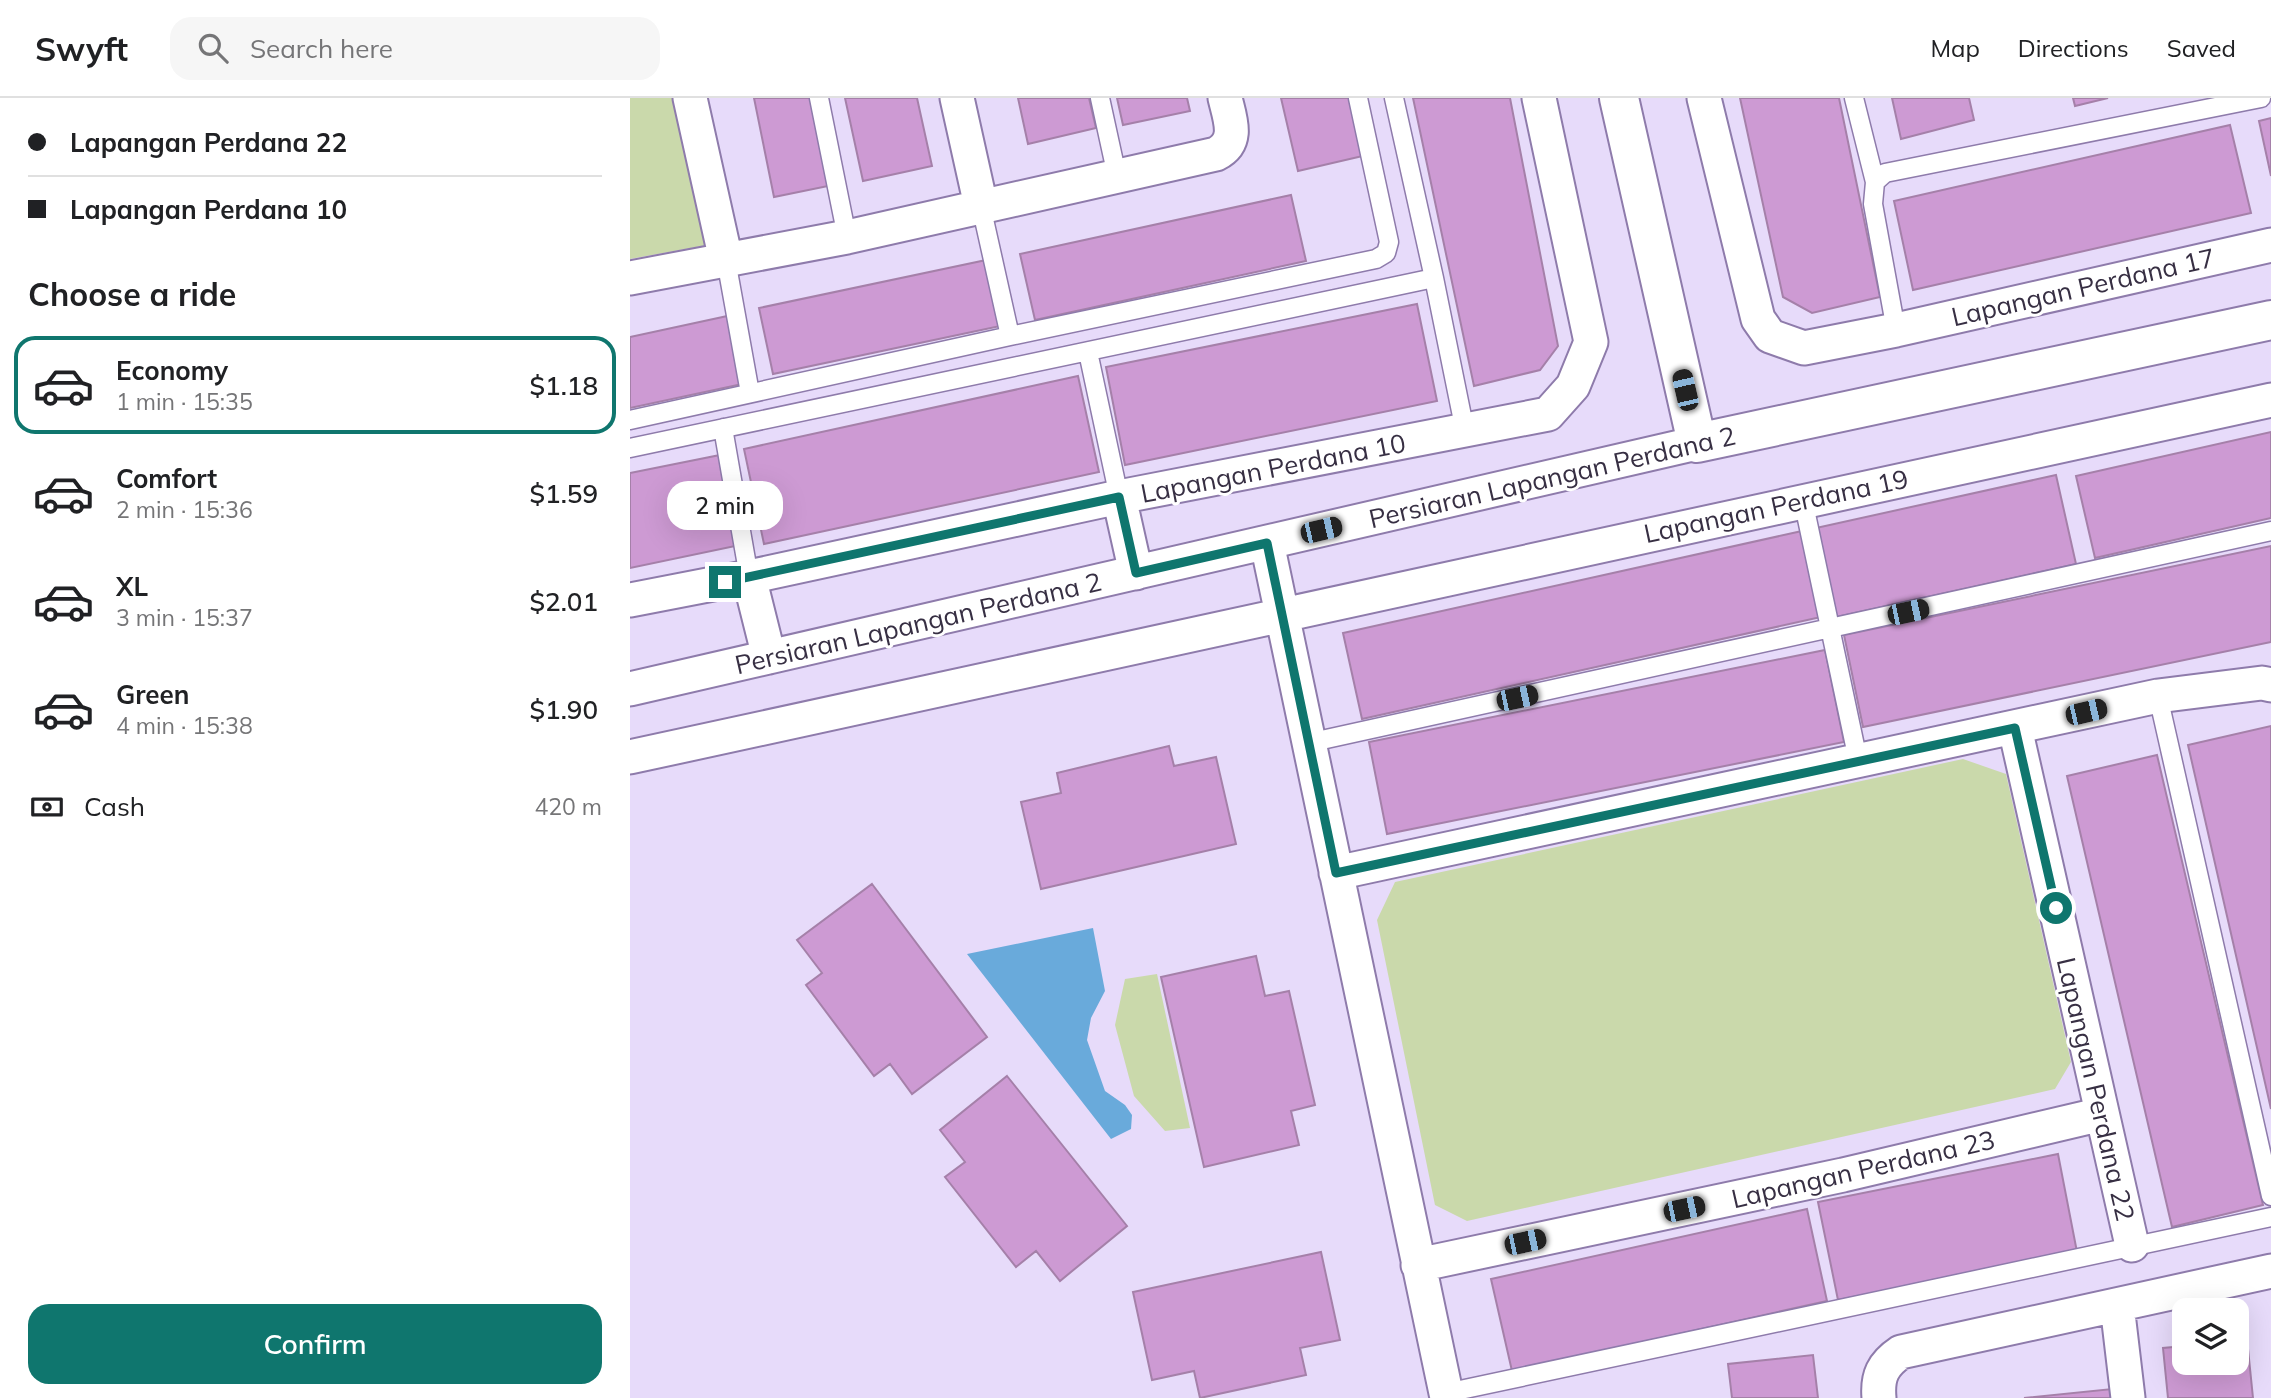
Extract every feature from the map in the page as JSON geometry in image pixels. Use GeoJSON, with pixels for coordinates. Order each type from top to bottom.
{"type":"FeatureCollection","features":[{"type":"Feature","properties":{"kind":"street"},"geometry":{"type":"LineString","coordinates":[[690,98],[726,260]]}},
{"type":"Feature","properties":{"kind":"street"},"geometry":{"type":"LineString","coordinates":[[957,98],[981,206]]}},
{"type":"Feature","properties":{"kind":"street"},"geometry":{"type":"LineString","coordinates":[[630,278],[847,237],[1216,154],[1229,144],[1232,137],[1225,98]]}},
{"type":"Feature","properties":{"kind":"street","name":"Lapangan Perdana 10"},"geometry":{"type":"LineString","coordinates":[[630,600],[749,578],[1119,497],[1548,414],[1573,386],[1591,342],[1539,98]]}},
{"type":"Feature","properties":{"kind":"street"},"geometry":{"type":"LineString","coordinates":[[1619,98],[1697,443]]}},
{"type":"Feature","properties":{"kind":"street","name":"Lapangan Perdana 17"},"geometry":{"type":"LineString","coordinates":[[1704,98],[1758,318],[1770,336],[1804,348],[1896,330],[2271,245]]}},
{"type":"Feature","properties":{"kind":"street","name":"Persiaran Lapangan Perdana 2"},"geometry":{"type":"LineString","coordinates":[[630,689],[1697,443],[2271,320]]}},
{"type":"Feature","properties":{"kind":"street","name":"Lapangan Perdana 19"},"geometry":{"type":"LineString","coordinates":[[630,757],[2271,400]]}},
{"type":"Feature","properties":{"kind":"street"},"geometry":{"type":"LineString","coordinates":[[1119,497],[1136,573]]}},
{"type":"Feature","properties":{"kind":"street"},"geometry":{"type":"LineString","coordinates":[[1267,543],[1446,1393]]}},
{"type":"Feature","properties":{"kind":"street"},"geometry":{"type":"LineString","coordinates":[[749,578],[769,657]]}},
{"type":"Feature","properties":{"kind":"street"},"geometry":{"type":"LineString","coordinates":[[1336,873],[2158,696],[2262,683],[2271,685]]}},
{"type":"Feature","properties":{"kind":"street","name":"Lapangan Perdana 22"},"geometry":{"type":"LineString","coordinates":[[2015,728],[2132,1245]]}},
{"type":"Feature","properties":{"kind":"street","name":"Lapangan Perdana 23"},"geometry":{"type":"LineString","coordinates":[[1419,1265],[1843,1175],[2102,1114]]}},
{"type":"Feature","properties":{"kind":"street"},"geometry":{"type":"LineString","coordinates":[[1879,1398],[1878,1387],[1887,1361],[1901,1352],[2271,1271]]}},
{"type":"Feature","properties":{"kind":"street"},"geometry":{"type":"LineString","coordinates":[[2117,1305],[2128,1398]]}},
{"type":"Feature","properties":{"kind":"lane"},"geometry":{"type":"LineString","coordinates":[[819,98],[847,237]]}},
{"type":"Feature","properties":{"kind":"lane"},"geometry":{"type":"LineString","coordinates":[[1100,98],[1117,176]]}},
{"type":"Feature","properties":{"kind":"lane"},"geometry":{"type":"LineString","coordinates":[[630,420],[1376,259],[1386,253],[1389,242],[1358,98]]}},
{"type":"Feature","properties":{"kind":"lane"},"geometry":{"type":"LineString","coordinates":[[1394,98],[1465,431]]}},
{"type":"Feature","properties":{"kind":"lane"},"geometry":{"type":"LineString","coordinates":[[1854,98],[1874,181],[1872,204],[1896,330]]}},
{"type":"Feature","properties":{"kind":"lane"},"geometry":{"type":"LineString","coordinates":[[1874,181],[1885,173],[2261,98]]}},
{"type":"Feature","properties":{"kind":"lane"},"geometry":{"type":"LineString","coordinates":[[981,206],[1010,336]]}},
{"type":"Feature","properties":{"kind":"lane"},"geometry":{"type":"LineString","coordinates":[[726,260],[750,393]]}},
{"type":"Feature","properties":{"kind":"lane"},"geometry":{"type":"LineString","coordinates":[[630,448],[1434,278]]}},
{"type":"Feature","properties":{"kind":"lane"},"geometry":{"type":"LineString","coordinates":[[1088,352],[1119,497]]}},
{"type":"Feature","properties":{"kind":"lane"},"geometry":{"type":"LineString","coordinates":[[723,428],[749,578]]}},
{"type":"Feature","properties":{"kind":"lane"},"geometry":{"type":"LineString","coordinates":[[1803,500],[1858,760]]}},
{"type":"Feature","properties":{"kind":"lane"},"geometry":{"type":"LineString","coordinates":[[1308,743],[2271,531]]}},
{"type":"Feature","properties":{"kind":"lane"},"geometry":{"type":"LineString","coordinates":[[2158,696],[2271,1196]]}},
{"type":"Feature","properties":{"kind":"lane"},"geometry":{"type":"LineString","coordinates":[[1446,1393],[2271,1217]]}},
{"type":"Feature","properties":{"kind":"green space"},"geometry":{"type":"Polygon","coordinates":[[[630,98],[674,98],[707,245],[630,259],[630,98]]]}},
{"type":"Feature","properties":{"kind":"green space"},"geometry":{"type":"Polygon","coordinates":[[[1963,759],[2006,774],[2071,1062],[2055,1089],[1467,1221],[1435,1205],[1377,920],[1395,882],[1963,759]]]}},
{"type":"Feature","properties":{"kind":"green space"},"geometry":{"type":"Polygon","coordinates":[[[1157,974],[1190,1128],[1165,1131],[1134,1096],[1115,1025],[1125,979],[1157,974]]]}},
{"type":"Feature","properties":{"kind":"water"},"geometry":{"type":"Polygon","coordinates":[[[1093,928],[1105,991],[1091,1018],[1087,1040],[1105,1091],[1125,1105],[1132,1115],[1131,1129],[1111,1139],[967,954],[1093,928]]]}},
{"type":"Feature","properties":{"kind":"building"},"geometry":{"type":"Polygon","coordinates":[[[754,98],[816,98],[833,185],[774,197],[754,98]]]}},
{"type":"Feature","properties":{"kind":"building"},"geometry":{"type":"Polygon","coordinates":[[[845,98],[917,98],[932,166],[863,181],[845,98]]]}},
{"type":"Feature","properties":{"kind":"building"},"geometry":{"type":"Polygon","coordinates":[[[1018,98],[1089,98],[1096,128],[1028,144],[1018,98]]]}},
{"type":"Feature","properties":{"kind":"building"},"geometry":{"type":"Polygon","coordinates":[[[1117,98],[1187,98],[1190,111],[1123,125],[1117,98]]]}},
{"type":"Feature","properties":{"kind":"building"},"geometry":{"type":"Polygon","coordinates":[[[1281,98],[1354,98],[1367,155],[1298,171],[1281,98]]]}},
{"type":"Feature","properties":{"kind":"building"},"geometry":{"type":"Polygon","coordinates":[[[1413,98],[1510,98],[1558,346],[1540,370],[1474,386],[1413,98]]]}},
{"type":"Feature","properties":{"kind":"building"},"geometry":{"type":"Polygon","coordinates":[[[1740,98],[1839,98],[1880,297],[1812,313],[1783,297],[1740,98]]]}},
{"type":"Feature","properties":{"kind":"building"},"geometry":{"type":"Polygon","coordinates":[[[1892,98],[1969,98],[1974,120],[1901,139],[1892,98]]]}},
{"type":"Feature","properties":{"kind":"building"},"geometry":{"type":"Polygon","coordinates":[[[2073,98],[2108,98],[2075,106],[2073,98]]]}},
{"type":"Feature","properties":{"kind":"building"},"geometry":{"type":"Polygon","coordinates":[[[2271,118],[2271,176],[2259,121],[2271,118]]]}},
{"type":"Feature","properties":{"kind":"building"},"geometry":{"type":"Polygon","coordinates":[[[2230,125],[2251,213],[1913,290],[1894,201],[2230,125]]]}},
{"type":"Feature","properties":{"kind":"building"},"geometry":{"type":"Polygon","coordinates":[[[1291,195],[1306,261],[1035,320],[1020,254],[1291,195]]]}},
{"type":"Feature","properties":{"kind":"building"},"geometry":{"type":"Polygon","coordinates":[[[991,259],[1005,325],[773,374],[759,308],[991,259]]]}},
{"type":"Feature","properties":{"kind":"building"},"geometry":{"type":"Polygon","coordinates":[[[1417,304],[1437,401],[1125,465],[1106,367],[1417,304]]]}},
{"type":"Feature","properties":{"kind":"building"},"geometry":{"type":"Polygon","coordinates":[[[732,315],[747,383],[630,408],[630,337],[732,315]]]}},
{"type":"Feature","properties":{"kind":"building"},"geometry":{"type":"Polygon","coordinates":[[[1078,376],[1099,472],[764,544],[744,449],[1078,376]]]}},
{"type":"Feature","properties":{"kind":"building"},"geometry":{"type":"Polygon","coordinates":[[[2271,432],[2271,518],[2095,558],[2076,476],[2271,432]]]}},
{"type":"Feature","properties":{"kind":"building"},"geometry":{"type":"Polygon","coordinates":[[[720,455],[740,545],[630,568],[630,473],[720,455]]]}},
{"type":"Feature","properties":{"kind":"building"},"geometry":{"type":"Polygon","coordinates":[[[2056,475],[2076,564],[1836,617],[1816,528],[2056,475]]]}},
{"type":"Feature","properties":{"kind":"building"},"geometry":{"type":"Polygon","coordinates":[[[1802,531],[1821,617],[1362,719],[1343,633],[1802,531]]]}},
{"type":"Feature","properties":{"kind":"building"},"geometry":{"type":"Polygon","coordinates":[[[2271,546],[2271,642],[1863,727],[1844,635],[2271,546]]]}},
{"type":"Feature","properties":{"kind":"building"},"geometry":{"type":"Polygon","coordinates":[[[1825,650],[1844,742],[1387,834],[1369,742],[1825,650]]]}},
{"type":"Feature","properties":{"kind":"building"},"geometry":{"type":"Polygon","coordinates":[[[2271,726],[2271,1109],[2188,745],[2271,726]]]}},
{"type":"Feature","properties":{"kind":"building"},"geometry":{"type":"Polygon","coordinates":[[[1169,746],[1174,766],[1216,757],[1236,844],[1041,889],[1021,802],[1061,793],[1057,773],[1169,746]]]}},
{"type":"Feature","properties":{"kind":"building"},"geometry":{"type":"Polygon","coordinates":[[[2157,755],[2263,1205],[2172,1227],[2067,776],[2157,755]]]}},
{"type":"Feature","properties":{"kind":"building"},"geometry":{"type":"Polygon","coordinates":[[[872,884],[987,1037],[912,1094],[890,1064],[874,1076],[806,985],[822,973],[797,940],[872,884]]]}},
{"type":"Feature","properties":{"kind":"building"},"geometry":{"type":"Polygon","coordinates":[[[1256,956],[1265,996],[1289,991],[1315,1105],[1291,1111],[1299,1145],[1204,1167],[1161,977],[1256,956]]]}},
{"type":"Feature","properties":{"kind":"building"},"geometry":{"type":"Polygon","coordinates":[[[1007,1076],[1127,1226],[1060,1281],[1036,1251],[1016,1267],[945,1177],[965,1162],[940,1130],[1007,1076]]]}},
{"type":"Feature","properties":{"kind":"building"},"geometry":{"type":"Polygon","coordinates":[[[2058,1154],[2077,1252],[1838,1300],[1818,1202],[2058,1154]]]}},
{"type":"Feature","properties":{"kind":"building"},"geometry":{"type":"Polygon","coordinates":[[[1807,1209],[1827,1301],[1512,1371],[1491,1279],[1807,1209]]]}},
{"type":"Feature","properties":{"kind":"building"},"geometry":{"type":"Polygon","coordinates":[[[1321,1252],[1340,1340],[1300,1348],[1306,1375],[1200,1398],[1194,1371],[1152,1380],[1133,1292],[1321,1252]]]}},
{"type":"Feature","properties":{"kind":"building"},"geometry":{"type":"Polygon","coordinates":[[[2172,1347],[2172,1375],[2249,1375],[2249,1359],[2253,1398],[2168,1398],[2163,1348],[2172,1347]]]}},
{"type":"Feature","properties":{"kind":"building"},"geometry":{"type":"Polygon","coordinates":[[[1813,1355],[1818,1398],[1732,1398],[1728,1364],[1813,1355]]]}},
{"type":"Feature","properties":{"kind":"building"},"geometry":{"type":"Polygon","coordinates":[[[2112,1389],[2113,1398],[2024,1398],[2112,1389]]]}},
{"type":"Feature","properties":{"kind":"route"},"geometry":{"type":"LineString","coordinates":[[725,582],[1119,497],[1136,573],[1267,543],[1336,873],[2015,728],[2056,908]]}}]}
